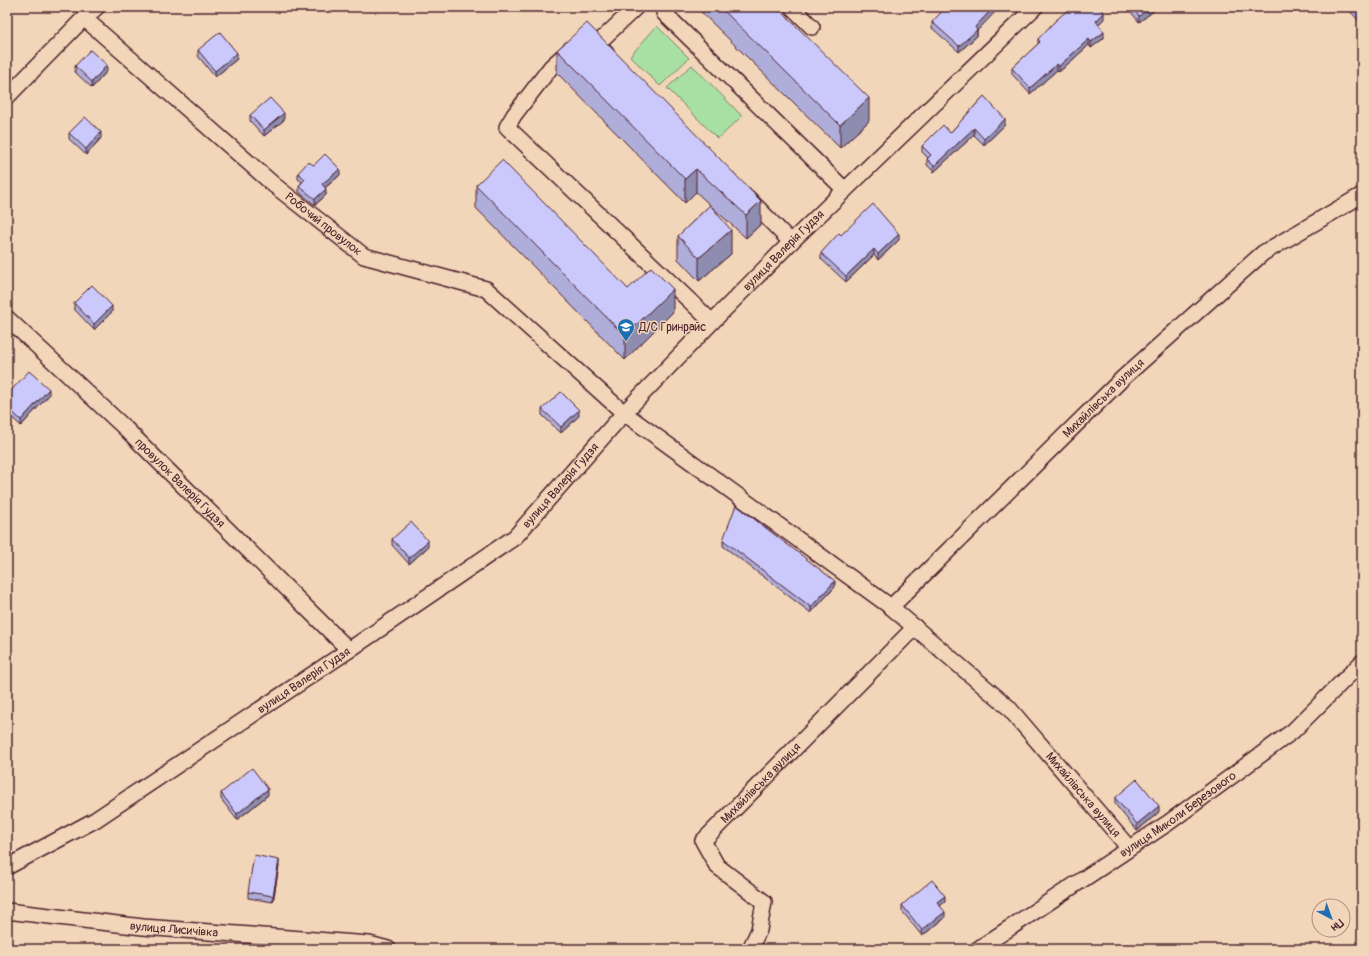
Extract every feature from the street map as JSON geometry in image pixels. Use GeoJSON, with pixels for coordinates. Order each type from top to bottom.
{"type":"FeatureCollection","features":[{"type":"Feature","properties":{"kind":"street"},"geometry":{"type":"LineString","coordinates":[[7,97],[84,18],[97,7]]}},
{"type":"Feature","properties":{"kind":"street"},"geometry":{"type":"LineString","coordinates":[[636,7],[551,67],[506,127],[712,322]]}},
{"type":"Feature","properties":{"kind":"street"},"geometry":{"type":"LineString","coordinates":[[792,7],[812,27]]}},
{"type":"Feature","properties":{"kind":"street","name":"вулиця Валерія Гудзя"},"geometry":{"type":"LineString","coordinates":[[7,867],[95,820],[349,650],[514,537],[624,413],[712,322],[791,242],[1035,7]]}},
{"type":"Feature","properties":{"kind":"street"},"geometry":{"type":"LineString","coordinates":[[664,9],[845,190]]}},
{"type":"Feature","properties":{"kind":"street","name":"Робочий провулок"},"geometry":{"type":"LineString","coordinates":[[84,18],[274,185],[364,256],[486,289],[624,413],[891,607]]}},
{"type":"Feature","properties":{"kind":"street"},"geometry":{"type":"LineString","coordinates":[[589,39],[614,61]]}},
{"type":"Feature","properties":{"kind":"street"},"geometry":{"type":"LineString","coordinates":[[736,186],[791,242]]}},
{"type":"Feature","properties":{"kind":"street","name":"Михайлівська вулиця"},"geometry":{"type":"LineString","coordinates":[[1129,848],[1008,707],[891,607],[1124,377],[1263,253],[1362,195]]}},
{"type":"Feature","properties":{"kind":"street","name":"провулок Валерія Гудзя"},"geometry":{"type":"LineString","coordinates":[[7,318],[126,429],[349,650]]}},
{"type":"Feature","properties":{"kind":"street","name":"Михайлівська вулиця"},"geometry":{"type":"LineString","coordinates":[[750,949],[759,930],[764,902],[717,866],[703,841],[915,628]]}},
{"type":"Feature","properties":{"kind":"street","name":"вулиця Миколи Березового"},"geometry":{"type":"LineString","coordinates":[[978,949],[1168,823],[1293,731],[1362,662]]}},
{"type":"Feature","properties":{"kind":"street","name":"вулиця Лисичівка"},"geometry":{"type":"LineString","coordinates":[[7,911],[143,927],[369,944],[388,949]]}},
{"type":"Feature","properties":{"kind":"green space"},"geometry":{"type":"Polygon","coordinates":[[[657,26],[689,58],[660,86],[630,56],[657,26]]]}},
{"type":"Feature","properties":{"kind":"green space"},"geometry":{"type":"Polygon","coordinates":[[[692,65],[742,116],[718,139],[667,88],[692,65]]]}},
{"type":"Feature","properties":{"kind":"building"},"geometry":{"type":"Polygon","coordinates":[[[720,7],[777,7],[869,98],[840,125],[720,7]]]}},
{"type":"Feature","properties":{"kind":"building"},"geometry":{"type":"Polygon","coordinates":[[[946,7],[994,7],[975,27],[977,30],[959,46],[932,22],[946,7]]]}},
{"type":"Feature","properties":{"kind":"building"},"geometry":{"type":"Polygon","coordinates":[[[1071,7],[1099,7],[1104,13],[1096,21],[1104,32],[1091,42],[1089,39],[1059,66],[1057,64],[1030,88],[1012,68],[1040,42],[1038,39],[1071,7]]]}},
{"type":"Feature","properties":{"kind":"building"},"geometry":{"type":"Polygon","coordinates":[[[1132,7],[1151,7],[1139,16],[1132,7]]]}},
{"type":"Feature","properties":{"kind":"building"},"geometry":{"type":"Polygon","coordinates":[[[587,23],[761,201],[746,215],[696,169],[685,179],[557,50],[587,23]]]}},
{"type":"Feature","properties":{"kind":"building"},"geometry":{"type":"Polygon","coordinates":[[[220,32],[237,53],[215,71],[198,50],[220,32]]]}},
{"type":"Feature","properties":{"kind":"building"},"geometry":{"type":"Polygon","coordinates":[[[90,50],[107,65],[92,82],[75,66],[90,50]]]}},
{"type":"Feature","properties":{"kind":"building"},"geometry":{"type":"Polygon","coordinates":[[[984,96],[1005,119],[984,139],[974,128],[934,166],[927,159],[931,155],[922,146],[943,125],[950,133],[984,96]]]}},
{"type":"Feature","properties":{"kind":"building"},"geometry":{"type":"Polygon","coordinates":[[[270,98],[284,113],[264,130],[250,115],[270,98]]]}},
{"type":"Feature","properties":{"kind":"building"},"geometry":{"type":"Polygon","coordinates":[[[85,117],[101,132],[86,149],[69,133],[85,117]]]}},
{"type":"Feature","properties":{"kind":"building"},"geometry":{"type":"Polygon","coordinates":[[[325,154],[340,169],[322,184],[326,189],[315,199],[299,186],[305,179],[298,173],[308,162],[314,165],[325,154]]]}},
{"type":"Feature","properties":{"kind":"building"},"geometry":{"type":"Polygon","coordinates":[[[502,160],[628,289],[651,267],[673,289],[625,336],[476,185],[502,160]]]}},
{"type":"Feature","properties":{"kind":"building"},"geometry":{"type":"Polygon","coordinates":[[[873,204],[899,234],[878,254],[874,249],[846,276],[821,253],[839,233],[841,235],[873,204]]]}},
{"type":"Feature","properties":{"kind":"building"},"geometry":{"type":"Polygon","coordinates":[[[710,205],[731,230],[699,258],[678,236],[710,205]]]}},
{"type":"Feature","properties":{"kind":"building"},"geometry":{"type":"Polygon","coordinates":[[[92,285],[112,306],[94,324],[74,303],[92,285]]]}},
{"type":"Feature","properties":{"kind":"building"},"geometry":{"type":"Polygon","coordinates":[[[29,371],[49,389],[21,420],[7,407],[7,395],[29,371]]]}},
{"type":"Feature","properties":{"kind":"building"},"geometry":{"type":"Polygon","coordinates":[[[561,392],[579,410],[561,427],[542,409],[561,392]]]}},
{"type":"Feature","properties":{"kind":"building"},"geometry":{"type":"Polygon","coordinates":[[[736,505],[835,581],[811,607],[723,540],[736,505]]]}},
{"type":"Feature","properties":{"kind":"building"},"geometry":{"type":"Polygon","coordinates":[[[411,522],[428,541],[409,558],[392,539],[411,522]]]}},
{"type":"Feature","properties":{"kind":"building"},"geometry":{"type":"Polygon","coordinates":[[[252,768],[268,789],[237,814],[221,793],[252,768]]]}},
{"type":"Feature","properties":{"kind":"building"},"geometry":{"type":"Polygon","coordinates":[[[1137,779],[1159,806],[1137,824],[1115,798],[1137,779]]]}},
{"type":"Feature","properties":{"kind":"building"},"geometry":{"type":"Polygon","coordinates":[[[254,855],[279,860],[273,896],[248,892],[254,855]]]}},
{"type":"Feature","properties":{"kind":"building"},"geometry":{"type":"Polygon","coordinates":[[[932,880],[945,896],[937,902],[945,912],[922,930],[902,905],[932,880]]]}},
{"type":"Feature","properties":{"kind":"place","name":"Д/С Гринрайс"},"geometry":{"type":"Point","coordinates":[626,342]}}]}
